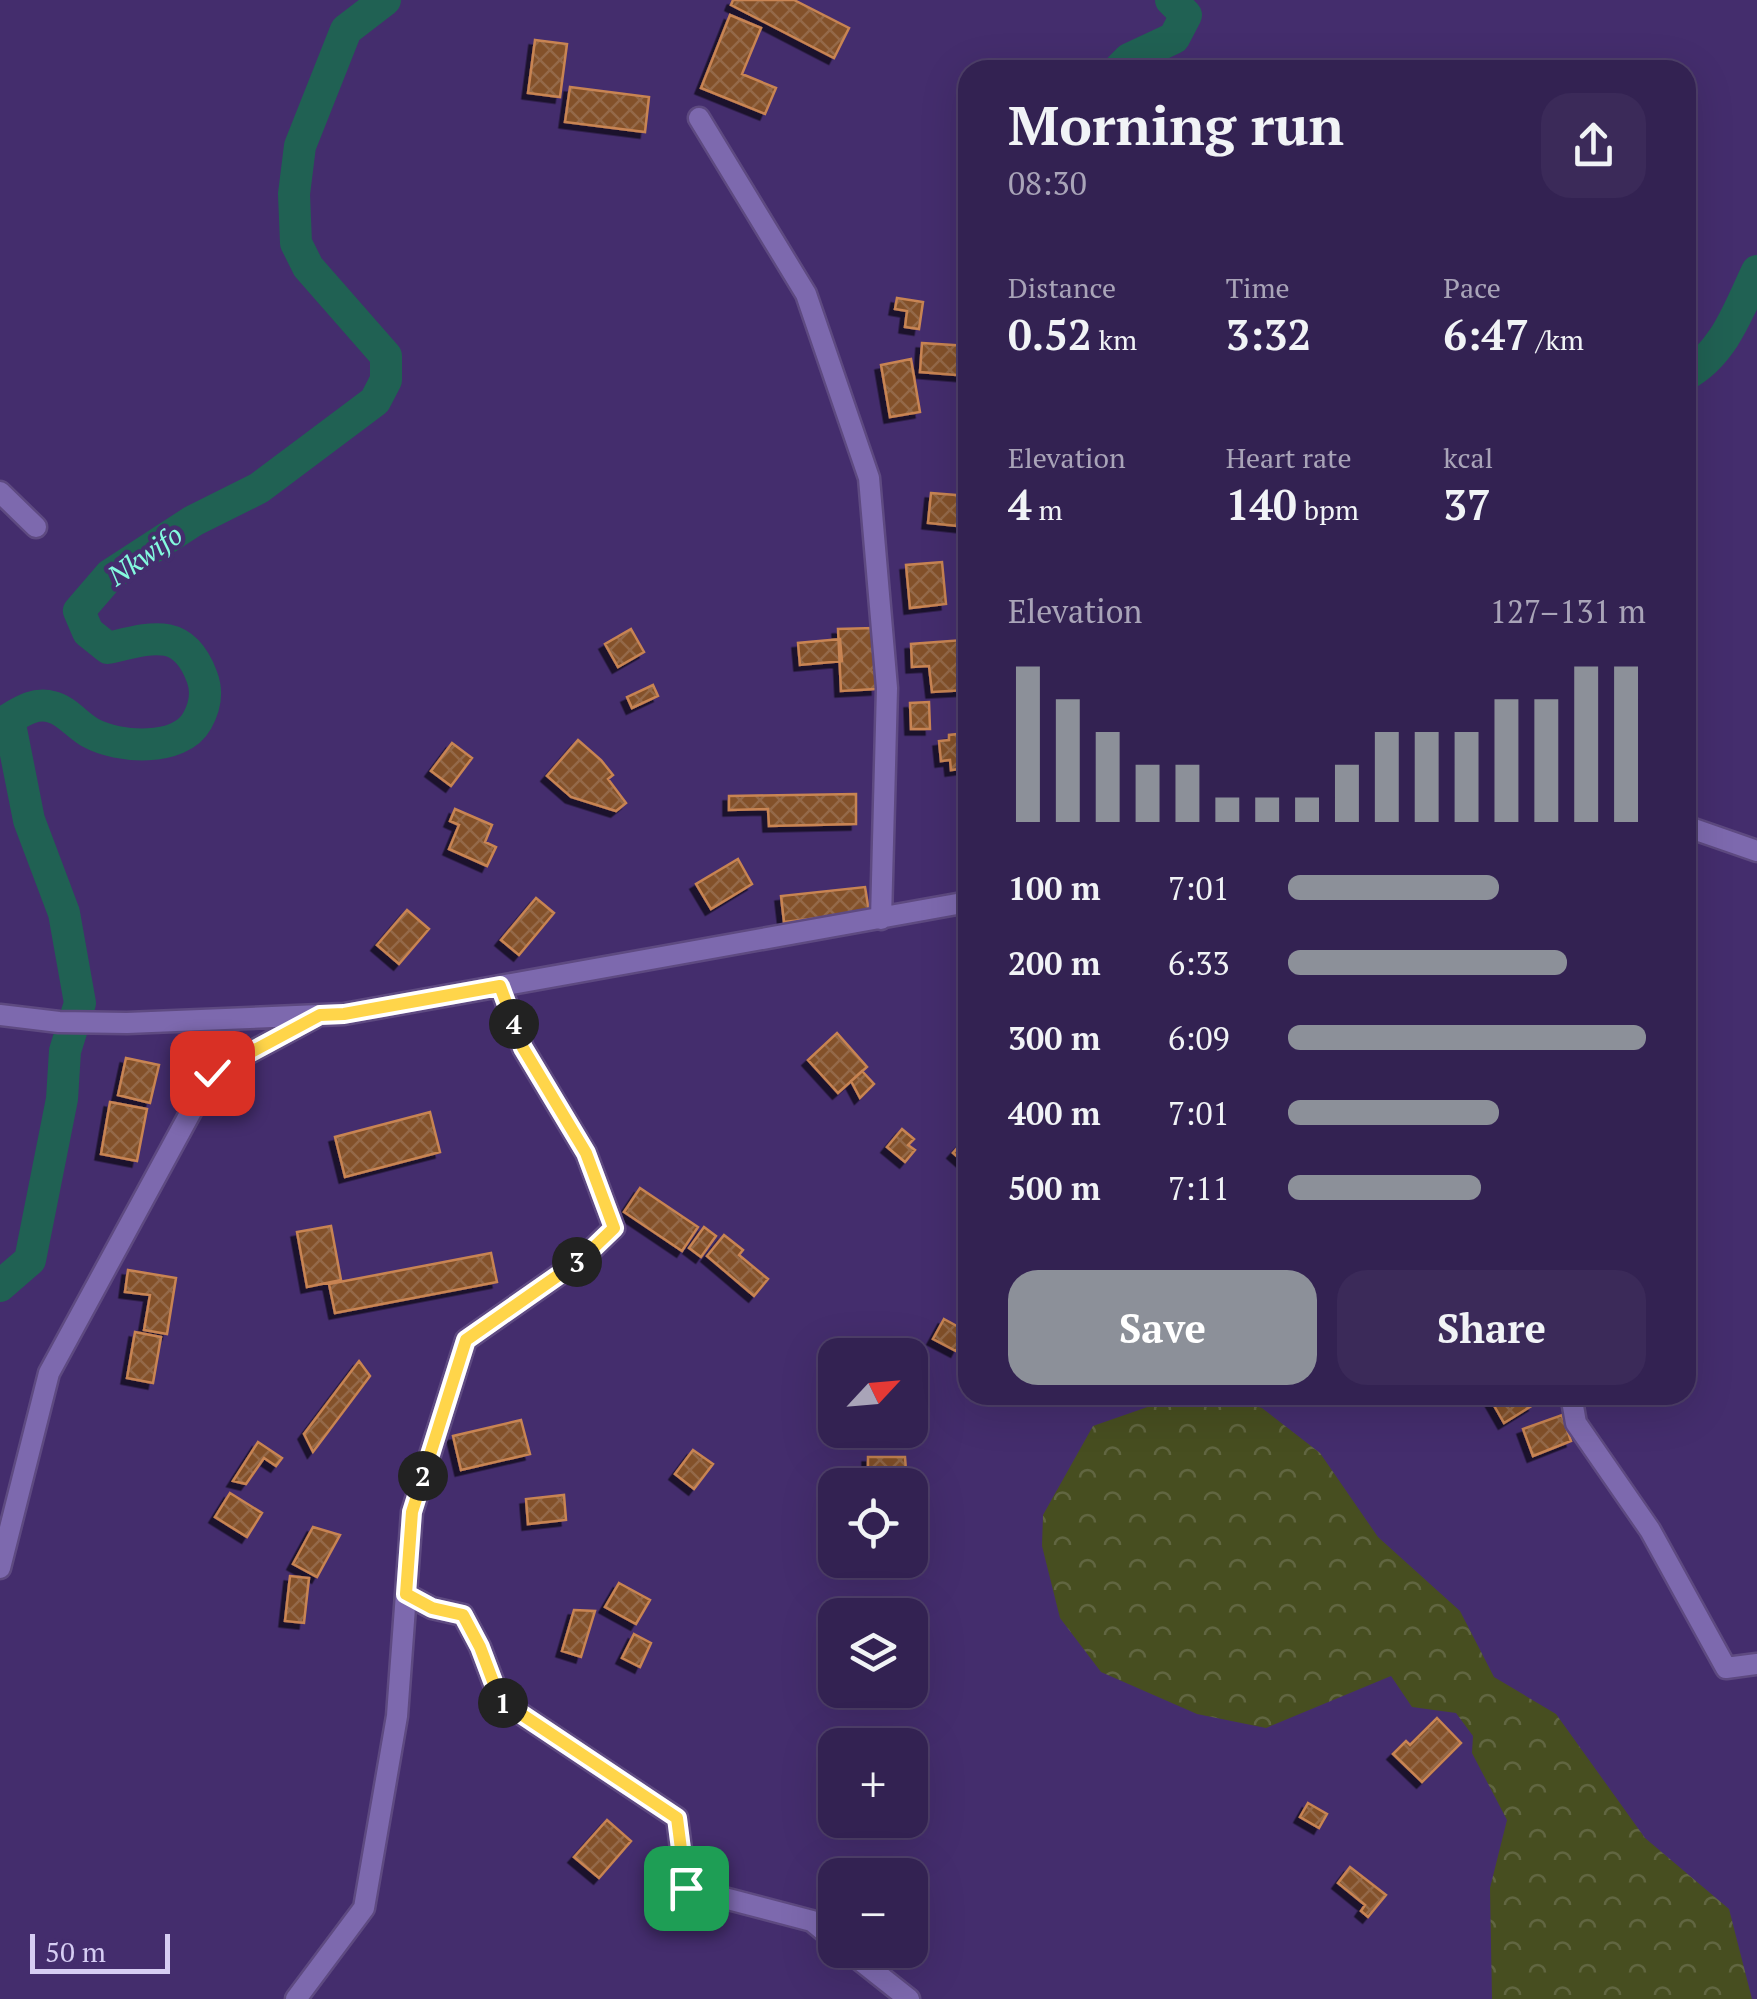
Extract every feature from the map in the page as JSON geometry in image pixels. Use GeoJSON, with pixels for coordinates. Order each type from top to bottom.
{"type":"FeatureCollection","features":[{"type":"Feature","properties":{"kind":"street"},"geometry":{"type":"LineString","coordinates":[[699,118],[806,294],[869,478],[887,688],[881,918]]}},
{"type":"Feature","properties":{"kind":"street"},"geometry":{"type":"LineString","coordinates":[[0,492],[36,528]]}},
{"type":"Feature","properties":{"kind":"street"},"geometry":{"type":"LineString","coordinates":[[1696,830],[1757,850]]}},
{"type":"Feature","properties":{"kind":"street"},"geometry":{"type":"LineString","coordinates":[[0,1015],[90,1022],[344,1014],[958,904]]}},
{"type":"Feature","properties":{"kind":"street"},"geometry":{"type":"LineString","coordinates":[[296,1999],[364,1908],[397,1716],[412,1512],[466,1340],[583,1258],[614,1228],[586,1153],[523,1048],[500,986]]}},
{"type":"Feature","properties":{"kind":"street"},"geometry":{"type":"LineString","coordinates":[[0,1568],[49,1373],[212,1073],[320,1015]]}},
{"type":"Feature","properties":{"kind":"street"},"geometry":{"type":"LineString","coordinates":[[1573,1405],[1576,1423],[1650,1530],[1726,1668],[1757,1664]]}},
{"type":"Feature","properties":{"kind":"street"},"geometry":{"type":"LineString","coordinates":[[406,1594],[432,1608],[463,1615],[500,1700],[677,1818],[686,1888],[812,1921],[818,1926]]}},
{"type":"Feature","properties":{"kind":"street"},"geometry":{"type":"LineString","coordinates":[[870,1968],[909,1999]]}},
{"type":"Feature","properties":{"kind":"green space"},"geometry":{"type":"Polygon","coordinates":[[[1153,1405],[1251,1405],[1262,1408],[1320,1453],[1378,1537],[1460,1611],[1494,1677],[1556,1714],[1645,1838],[1729,1909],[1752,1999],[1492,1999],[1490,1888],[1507,1820],[1472,1753],[1473,1736],[1456,1713],[1412,1707],[1391,1676],[1266,1728],[1197,1714],[1101,1672],[1060,1618],[1042,1546],[1043,1515],[1093,1426],[1153,1405]]]}},
{"type":"Feature","properties":{"kind":"building"},"geometry":{"type":"Polygon","coordinates":[[[733,0],[794,0],[849,28],[834,58],[731,5],[733,0]]]}},
{"type":"Feature","properties":{"kind":"building"},"geometry":{"type":"Polygon","coordinates":[[[730,15],[761,28],[742,74],[776,88],[765,114],[701,88],[730,15]]]}},
{"type":"Feature","properties":{"kind":"building"},"geometry":{"type":"Polygon","coordinates":[[[535,40],[567,44],[560,97],[528,93],[535,40]]]}},
{"type":"Feature","properties":{"kind":"building"},"geometry":{"type":"Polygon","coordinates":[[[570,87],[649,97],[645,132],[565,122],[570,87]]]}},
{"type":"Feature","properties":{"kind":"building"},"geometry":{"type":"Polygon","coordinates":[[[897,298],[923,302],[919,329],[905,327],[907,311],[895,309],[897,298]]]}},
{"type":"Feature","properties":{"kind":"building"},"geometry":{"type":"Polygon","coordinates":[[[922,343],[958,345],[958,375],[920,372],[922,343]]]}},
{"type":"Feature","properties":{"kind":"building"},"geometry":{"type":"Polygon","coordinates":[[[911,359],[920,412],[890,417],[881,365],[911,359]]]}},
{"type":"Feature","properties":{"kind":"building"},"geometry":{"type":"Polygon","coordinates":[[[931,493],[958,495],[958,526],[928,523],[931,493]]]}},
{"type":"Feature","properties":{"kind":"building"},"geometry":{"type":"Polygon","coordinates":[[[942,562],[946,604],[910,608],[906,565],[942,562]]]}},
{"type":"Feature","properties":{"kind":"building"},"geometry":{"type":"Polygon","coordinates":[[[874,628],[876,689],[841,691],[838,629],[874,628]]]}},
{"type":"Feature","properties":{"kind":"building"},"geometry":{"type":"Polygon","coordinates":[[[631,629],[644,652],[618,667],[605,644],[631,629]]]}},
{"type":"Feature","properties":{"kind":"building"},"geometry":{"type":"Polygon","coordinates":[[[840,639],[842,661],[800,665],[798,643],[840,639]]]}},
{"type":"Feature","properties":{"kind":"building"},"geometry":{"type":"Polygon","coordinates":[[[958,640],[958,690],[932,692],[929,666],[912,667],[911,644],[958,640]]]}},
{"type":"Feature","properties":{"kind":"building"},"geometry":{"type":"Polygon","coordinates":[[[653,685],[658,696],[632,708],[627,697],[653,685]]]}},
{"type":"Feature","properties":{"kind":"building"},"geometry":{"type":"Polygon","coordinates":[[[929,702],[930,729],[911,729],[910,703],[929,702]]]}},
{"type":"Feature","properties":{"kind":"building"},"geometry":{"type":"Polygon","coordinates":[[[958,734],[958,769],[951,770],[950,760],[941,761],[939,741],[949,740],[949,735],[958,734]]]}},
{"type":"Feature","properties":{"kind":"building"},"geometry":{"type":"Polygon","coordinates":[[[578,740],[613,775],[608,779],[626,803],[616,811],[571,797],[547,776],[578,740]]]}},
{"type":"Feature","properties":{"kind":"building"},"geometry":{"type":"Polygon","coordinates":[[[452,743],[472,758],[451,786],[431,771],[452,743]]]}},
{"type":"Feature","properties":{"kind":"building"},"geometry":{"type":"Polygon","coordinates":[[[856,794],[856,824],[769,826],[768,809],[729,810],[729,796],[856,794]]]}},
{"type":"Feature","properties":{"kind":"building"},"geometry":{"type":"Polygon","coordinates":[[[455,809],[492,825],[485,842],[496,847],[487,866],[449,849],[459,825],[450,821],[455,809]]]}},
{"type":"Feature","properties":{"kind":"building"},"geometry":{"type":"Polygon","coordinates":[[[738,859],[752,884],[711,909],[696,884],[738,859]]]}},
{"type":"Feature","properties":{"kind":"building"},"geometry":{"type":"Polygon","coordinates":[[[865,887],[869,912],[784,922],[781,896],[865,887]]]}},
{"type":"Feature","properties":{"kind":"building"},"geometry":{"type":"Polygon","coordinates":[[[536,898],[554,913],[519,955],[501,940],[536,898]]]}},
{"type":"Feature","properties":{"kind":"building"},"geometry":{"type":"Polygon","coordinates":[[[407,910],[429,929],[399,964],[377,945],[407,910]]]}},
{"type":"Feature","properties":{"kind":"building"},"geometry":{"type":"Polygon","coordinates":[[[837,1033],[867,1067],[838,1093],[808,1060],[837,1033]]]}},
{"type":"Feature","properties":{"kind":"building"},"geometry":{"type":"Polygon","coordinates":[[[126,1058],[159,1065],[150,1103],[118,1095],[126,1058]]]}},
{"type":"Feature","properties":{"kind":"building"},"geometry":{"type":"Polygon","coordinates":[[[862,1071],[874,1084],[860,1098],[851,1081],[862,1071]]]}},
{"type":"Feature","properties":{"kind":"building"},"geometry":{"type":"Polygon","coordinates":[[[110,1102],[147,1109],[137,1161],[101,1154],[110,1102]]]}},
{"type":"Feature","properties":{"kind":"building"},"geometry":{"type":"Polygon","coordinates":[[[430,1112],[440,1152],[345,1177],[335,1137],[430,1112]]]}},
{"type":"Feature","properties":{"kind":"building"},"geometry":{"type":"Polygon","coordinates":[[[902,1129],[914,1139],[908,1145],[915,1150],[905,1162],[887,1147],[902,1129]]]}},
{"type":"Feature","properties":{"kind":"building"},"geometry":{"type":"Polygon","coordinates":[[[640,1188],[698,1227],[682,1251],[624,1212],[640,1188]]]}},
{"type":"Feature","properties":{"kind":"building"},"geometry":{"type":"Polygon","coordinates":[[[331,1226],[341,1280],[307,1287],[297,1232],[331,1226]]]}},
{"type":"Feature","properties":{"kind":"building"},"geometry":{"type":"Polygon","coordinates":[[[704,1227],[716,1236],[701,1257],[689,1248],[704,1227]]]}},
{"type":"Feature","properties":{"kind":"building"},"geometry":{"type":"Polygon","coordinates":[[[724,1235],[743,1250],[739,1255],[768,1279],[754,1296],[707,1256],[724,1235]]]}},
{"type":"Feature","properties":{"kind":"building"},"geometry":{"type":"Polygon","coordinates":[[[491,1253],[497,1282],[335,1313],[329,1284],[491,1253]]]}},
{"type":"Feature","properties":{"kind":"building"},"geometry":{"type":"Polygon","coordinates":[[[128,1270],[176,1278],[167,1334],[144,1330],[150,1295],[125,1292],[128,1270]]]}},
{"type":"Feature","properties":{"kind":"building"},"geometry":{"type":"Polygon","coordinates":[[[944,1319],[958,1327],[956,1351],[933,1339],[944,1319]]]}},
{"type":"Feature","properties":{"kind":"building"},"geometry":{"type":"Polygon","coordinates":[[[135,1332],[161,1337],[153,1383],[127,1378],[135,1332]]]}},
{"type":"Feature","properties":{"kind":"building"},"geometry":{"type":"Polygon","coordinates":[[[359,1361],[370,1376],[313,1452],[304,1434],[359,1361]]]}},
{"type":"Feature","properties":{"kind":"building"},"geometry":{"type":"Polygon","coordinates":[[[1494,1405],[1533,1405],[1504,1423],[1494,1405]]]}},
{"type":"Feature","properties":{"kind":"building"},"geometry":{"type":"Polygon","coordinates":[[[1562,1415],[1571,1441],[1533,1456],[1523,1429],[1562,1415]]]}},
{"type":"Feature","properties":{"kind":"building"},"geometry":{"type":"Polygon","coordinates":[[[521,1420],[530,1454],[461,1470],[453,1436],[521,1420]]]}},
{"type":"Feature","properties":{"kind":"building"},"geometry":{"type":"Polygon","coordinates":[[[258,1442],[282,1458],[276,1466],[264,1458],[246,1484],[233,1481],[258,1442]]]}},
{"type":"Feature","properties":{"kind":"building"},"geometry":{"type":"Polygon","coordinates":[[[693,1450],[713,1464],[694,1489],[675,1474],[693,1450]]]}},
{"type":"Feature","properties":{"kind":"building"},"geometry":{"type":"Polygon","coordinates":[[[868,1457],[905,1457],[906,1468],[868,1468],[868,1457]]]}},
{"type":"Feature","properties":{"kind":"building"},"geometry":{"type":"Polygon","coordinates":[[[230,1493],[262,1513],[247,1537],[215,1517],[230,1493]]]}},
{"type":"Feature","properties":{"kind":"building"},"geometry":{"type":"Polygon","coordinates":[[[564,1495],[566,1520],[528,1524],[526,1499],[564,1495]]]}},
{"type":"Feature","properties":{"kind":"building"},"geometry":{"type":"Polygon","coordinates":[[[313,1527],[340,1535],[317,1577],[293,1564],[313,1527]]]}},
{"type":"Feature","properties":{"kind":"building"},"geometry":{"type":"Polygon","coordinates":[[[290,1576],[309,1578],[304,1623],[285,1621],[290,1576]]]}},
{"type":"Feature","properties":{"kind":"building"},"geometry":{"type":"Polygon","coordinates":[[[619,1583],[650,1600],[636,1624],[605,1607],[619,1583]]]}},
{"type":"Feature","properties":{"kind":"building"},"geometry":{"type":"Polygon","coordinates":[[[574,1610],[595,1611],[581,1657],[562,1651],[574,1610]]]}},
{"type":"Feature","properties":{"kind":"building"},"geometry":{"type":"Polygon","coordinates":[[[634,1634],[651,1643],[640,1667],[622,1658],[634,1634]]]}},
{"type":"Feature","properties":{"kind":"building"},"geometry":{"type":"Polygon","coordinates":[[[1437,1718],[1461,1743],[1422,1782],[1393,1754],[1406,1741],[1410,1745],[1437,1718]]]}},
{"type":"Feature","properties":{"kind":"building"},"geometry":{"type":"Polygon","coordinates":[[[1308,1803],[1327,1814],[1319,1828],[1300,1817],[1308,1803]]]}},
{"type":"Feature","properties":{"kind":"building"},"geometry":{"type":"Polygon","coordinates":[[[607,1820],[631,1841],[599,1878],[574,1857],[607,1820]]]}},
{"type":"Feature","properties":{"kind":"building"},"geometry":{"type":"Polygon","coordinates":[[[1350,1867],[1386,1895],[1368,1917],[1361,1911],[1365,1905],[1338,1883],[1350,1867]]]}},
{"type":"Feature","properties":{"kind":"waterway","name":"Nkwifo"},"geometry":{"type":"LineString","coordinates":[[0,1286],[30,1260],[62,1099],[65,1051],[80,1003],[64,913],[29,820],[9,719],[29,708],[46,706],[62,711],[91,733],[132,744],[163,742],[189,731],[200,716],[205,694],[202,677],[185,650],[175,643],[152,639],[108,648],[88,632],[79,611],[110,575],[193,521],[259,488],[375,401],[386,380],[386,356],[308,267],[296,243],[294,194],[300,146],[346,30],[385,0]]}},
{"type":"Feature","properties":{"kind":"waterway","name":"Nkwifo"},"geometry":{"type":"LineString","coordinates":[[1128,60],[1174,38],[1186,15],[1171,0]]}},
{"type":"Feature","properties":{"kind":"waterway","name":"Nkwifo"},"geometry":{"type":"LineString","coordinates":[[1696,368],[1720,343],[1757,271]]}},
{"type":"Feature","properties":{"kind":"route"},"geometry":{"type":"LineString","coordinates":[[212,1073],[320,1015],[500,986],[523,1048],[586,1153],[614,1228],[583,1258],[466,1340],[412,1512],[406,1594],[432,1608],[463,1615],[500,1700],[677,1818],[686,1888]]}}]}
